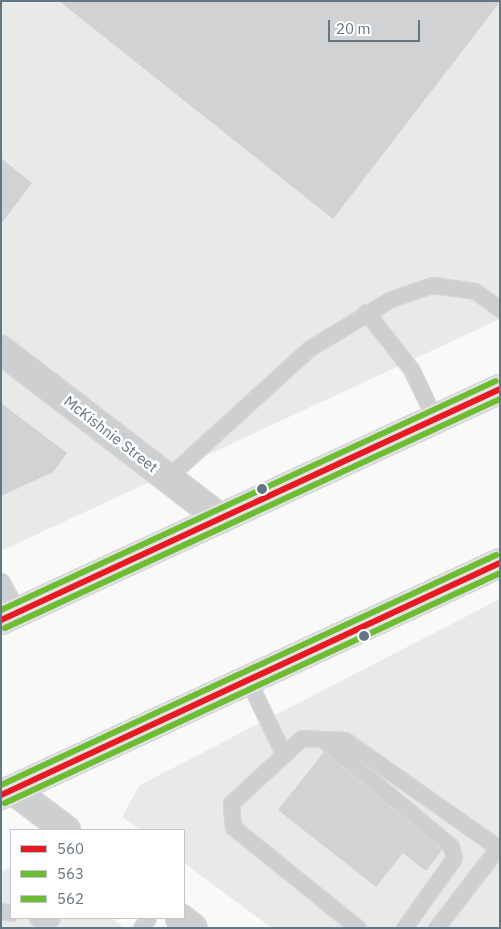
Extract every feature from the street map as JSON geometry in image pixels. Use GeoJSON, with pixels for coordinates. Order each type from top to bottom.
{"type":"FeatureCollection","features":[{"type":"Feature","properties":{"kind":"main road"},"geometry":{"type":"LineString","coordinates":[[9,616],[500,389]]}},
{"type":"Feature","properties":{"kind":"main road"},"geometry":{"type":"LineString","coordinates":[[7,793],[500,563]]}},
{"type":"Feature","properties":{"kind":"street","name":"McKishnie Street"},"geometry":{"type":"LineString","coordinates":[[1,350],[221,519]]}},
{"type":"Feature","properties":{"kind":"street"},"geometry":{"type":"LineString","coordinates":[[7,793],[64,829]]}},
{"type":"Feature","properties":{"kind":"street"},"geometry":{"type":"LineString","coordinates":[[181,919],[193,928]]}},
{"type":"Feature","properties":{"kind":"lane"},"geometry":{"type":"LineString","coordinates":[[168,477],[310,348],[366,312],[432,284],[475,291],[500,309]]}},
{"type":"Feature","properties":{"kind":"lane"},"geometry":{"type":"LineString","coordinates":[[366,312],[411,369],[435,419]]}},
{"type":"Feature","properties":{"kind":"lane"},"geometry":{"type":"LineString","coordinates":[[1,582],[9,616]]}},
{"type":"Feature","properties":{"kind":"lane"},"geometry":{"type":"LineString","coordinates":[[248,680],[284,755]]}},
{"type":"Feature","properties":{"kind":"lane"},"geometry":{"type":"LineString","coordinates":[[358,928],[233,826],[231,803],[302,738],[345,740],[498,846],[436,928]]}},
{"type":"Feature","properties":{"kind":"lane"},"geometry":{"type":"LineString","coordinates":[[322,739],[451,846],[454,858],[404,928]]}},
{"type":"Feature","properties":{"kind":"shaded area"},"geometry":{"type":"Polygon","coordinates":[[[1,1],[500,1],[500,319],[1,551],[1,1]]]}},
{"type":"Feature","properties":{"kind":"shaded area"},"geometry":{"type":"Polygon","coordinates":[[[500,599],[500,928],[272,928],[185,864],[185,829],[139,829],[122,817],[140,785],[500,599]]]}},
{"type":"Feature","properties":{"kind":"shaded area"},"geometry":{"type":"Polygon","coordinates":[[[10,868],[10,919],[113,919],[124,928],[1,928],[1,872],[10,868]]]}},
{"type":"Feature","properties":{"kind":"building"},"geometry":{"type":"Polygon","coordinates":[[[59,1],[500,1],[500,2],[333,219],[59,1]]]}},
{"type":"Feature","properties":{"kind":"building"},"geometry":{"type":"Polygon","coordinates":[[[1,158],[32,183],[1,224],[1,158]]]}},
{"type":"Feature","properties":{"kind":"building"},"geometry":{"type":"Polygon","coordinates":[[[1,403],[67,453],[53,472],[1,496],[1,403]]]}},
{"type":"Feature","properties":{"kind":"building"},"geometry":{"type":"Polygon","coordinates":[[[324,752],[442,850],[426,871],[403,853],[376,887],[278,810],[324,752]]]}},
{"type":"Feature","properties":{"kind":"transit line","name":"562"},"geometry":{"type":"LineString","coordinates":[[1,610],[496,381]]}},
{"type":"Feature","properties":{"kind":"transit line","name":"560"},"geometry":{"type":"LineString","coordinates":[[1,620],[500,389]]}},
{"type":"Feature","properties":{"kind":"transit line","name":"563"},"geometry":{"type":"LineString","coordinates":[[5,628],[500,399]]}},
{"type":"Feature","properties":{"kind":"transit line","name":"562"},"geometry":{"type":"LineString","coordinates":[[1,785],[496,555]]}},
{"type":"Feature","properties":{"kind":"transit line","name":"560"},"geometry":{"type":"LineString","coordinates":[[1,795],[500,563]]}},
{"type":"Feature","properties":{"kind":"transit line","name":"563"},"geometry":{"type":"LineString","coordinates":[[5,803],[500,573]]}}]}
